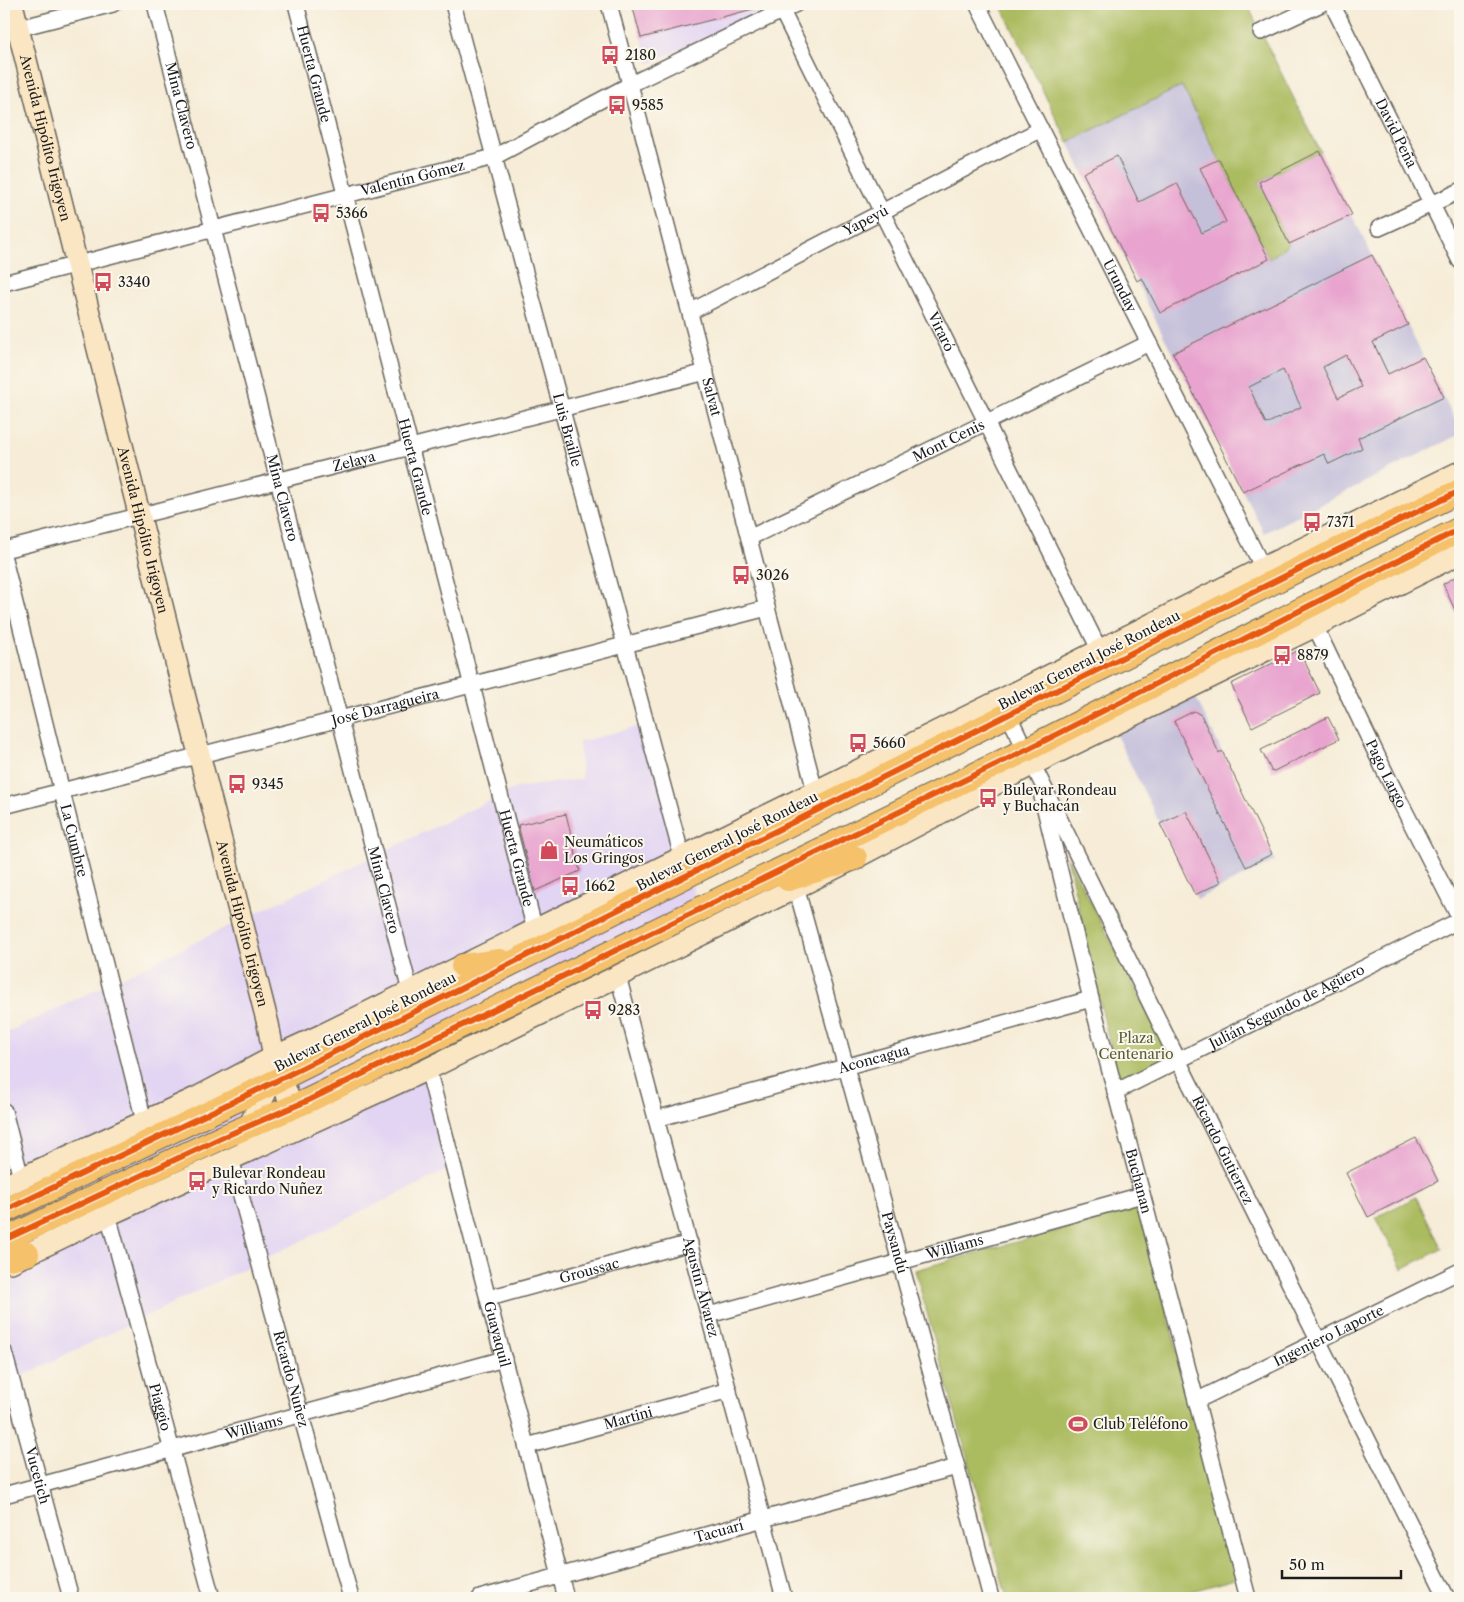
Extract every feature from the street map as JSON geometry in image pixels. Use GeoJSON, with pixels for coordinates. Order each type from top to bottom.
{"type":"FeatureCollection","features":[{"type":"Feature","properties":{"kind":"main road","name":"Avenida Hipólito Irigoyen"},"geometry":{"type":"LineString","coordinates":[[12,4],[11,31],[77,265],[268,1024],[275,1073],[295,1118]]}},
{"type":"Feature","properties":{"kind":"main road","name":"Bulevar General José Rondeau"},"geometry":{"type":"LineString","coordinates":[[4,1211],[202,1105],[275,1073],[519,958],[1005,707],[1100,650],[1460,472]]}},
{"type":"Feature","properties":{"kind":"main road","name":"Bulevar General José Rondeau"},"geometry":{"type":"LineString","coordinates":[[275,1073],[410,991],[815,791],[1005,707],[1321,558],[1460,490]]}},
{"type":"Feature","properties":{"kind":"main road"},"geometry":{"type":"LineString","coordinates":[[249,1126],[295,1118],[428,1069],[618,976],[855,858],[1029,757],[1460,530]]}},
{"type":"Feature","properties":{"kind":"main road"},"geometry":{"type":"LineString","coordinates":[[4,1240],[226,1149],[295,1118],[715,902],[1315,626],[1460,553]]}},
{"type":"Feature","properties":{"kind":"main road"},"geometry":{"type":"LineString","coordinates":[[1208,597],[1321,558]]}},
{"type":"Feature","properties":{"kind":"main road"},"geometry":{"type":"LineString","coordinates":[[715,902],[855,858]]}},
{"type":"Feature","properties":{"kind":"main road"},"geometry":{"type":"LineString","coordinates":[[463,966],[519,958]]}},
{"type":"Feature","properties":{"kind":"main road"},"geometry":{"type":"LineString","coordinates":[[4,1265],[108,1215],[226,1149],[249,1126],[275,1073]]}},
{"type":"Feature","properties":{"kind":"main road","name":"Bulevar General José Rondeau"},"geometry":{"type":"LineString","coordinates":[[12,1182],[144,1121],[202,1105]]}},
{"type":"Feature","properties":{"kind":"main road"},"geometry":{"type":"LineString","coordinates":[[202,1105],[226,1149]]}},
{"type":"Feature","properties":{"kind":"main road"},"geometry":{"type":"LineString","coordinates":[[4,1259],[26,1254]]}},
{"type":"Feature","properties":{"kind":"street"},"geometry":{"type":"LineString","coordinates":[[11,31],[113,4]]}},
{"type":"Feature","properties":{"kind":"street","name":"Mina Clavero"},"geometry":{"type":"LineString","coordinates":[[155,4],[410,991]]}},
{"type":"Feature","properties":{"kind":"street","name":"Huerta Grande"},"geometry":{"type":"LineString","coordinates":[[296,4],[535,930]]}},
{"type":"Feature","properties":{"kind":"street","name":"Luis Braille"},"geometry":{"type":"LineString","coordinates":[[453,4],[682,857]]}},
{"type":"Feature","properties":{"kind":"street","name":"Salvat"},"geometry":{"type":"LineString","coordinates":[[609,4],[815,791]]}},
{"type":"Feature","properties":{"kind":"street","name":"Valentín Gómez"},"geometry":{"type":"LineString","coordinates":[[4,283],[494,157],[631,84],[796,4]]}},
{"type":"Feature","properties":{"kind":"street","name":"Urunday"},"geometry":{"type":"LineString","coordinates":[[977,4],[1263,568]]}},
{"type":"Feature","properties":{"kind":"street"},"geometry":{"type":"LineString","coordinates":[[1261,32],[1320,4]]}},
{"type":"Feature","properties":{"kind":"street","name":"David Peña"},"geometry":{"type":"LineString","coordinates":[[1332,4],[1460,261]]}},
{"type":"Feature","properties":{"kind":"street","name":"Viraró"},"geometry":{"type":"LineString","coordinates":[[782,11],[1100,650]]}},
{"type":"Feature","properties":{"kind":"street","name":"Yapeyú"},"geometry":{"type":"LineString","coordinates":[[690,312],[1041,129]]}},
{"type":"Feature","properties":{"kind":"street"},"geometry":{"type":"LineString","coordinates":[[1379,228],[1460,191]]}},
{"type":"Feature","properties":{"kind":"street","name":"Mont Cenis"},"geometry":{"type":"LineString","coordinates":[[749,538],[1149,343]]}},
{"type":"Feature","properties":{"kind":"street","name":"Zelaya"},"geometry":{"type":"LineString","coordinates":[[4,550],[706,372]]}},
{"type":"Feature","properties":{"kind":"street","name":"La Cumbre"},"geometry":{"type":"LineString","coordinates":[[4,559],[144,1121]]}},
{"type":"Feature","properties":{"kind":"street","name":"José Darragueira"},"geometry":{"type":"LineString","coordinates":[[4,806],[767,608]]}},
{"type":"Feature","properties":{"kind":"street","name":"Pago Largo"},"geometry":{"type":"LineString","coordinates":[[1315,626],[1386,774],[1460,920]]}},
{"type":"Feature","properties":{"kind":"street","name":"Ricardo Gutierrez"},"geometry":{"type":"LineString","coordinates":[[1005,707],[1029,757],[1057,828],[1178,1060],[1448,1598]]}},
{"type":"Feature","properties":{"kind":"street","name":"Buchanan"},"geometry":{"type":"LineString","coordinates":[[1057,828],[1091,1000],[1248,1598]]}},
{"type":"Feature","properties":{"kind":"street","name":"Paysandú"},"geometry":{"type":"LineString","coordinates":[[796,887],[957,1467],[991,1598]]}},
{"type":"Feature","properties":{"kind":"street","name":"Julián Segundo de Agüero"},"geometry":{"type":"LineString","coordinates":[[1115,1092],[1460,920]]}},
{"type":"Feature","properties":{"kind":"street","name":"Agustín Álvarez"},"geometry":{"type":"LineString","coordinates":[[618,976],[784,1598]]}},
{"type":"Feature","properties":{"kind":"street","name":"Aconcagua"},"geometry":{"type":"LineString","coordinates":[[656,1118],[1091,1000]]}},
{"type":"Feature","properties":{"kind":"street","name":"Guayaquil"},"geometry":{"type":"LineString","coordinates":[[428,1069],[566,1598]]}},
{"type":"Feature","properties":{"kind":"street"},"geometry":{"type":"LineString","coordinates":[[4,1111],[12,1182]]}},
{"type":"Feature","properties":{"kind":"street","name":"Ricardo Nuñez"},"geometry":{"type":"LineString","coordinates":[[226,1149],[351,1598]]}},
{"type":"Feature","properties":{"kind":"street","name":"Williams"},"geometry":{"type":"LineString","coordinates":[[708,1316],[1142,1195]]}},
{"type":"Feature","properties":{"kind":"street","name":"Piaggio"},"geometry":{"type":"LineString","coordinates":[[108,1215],[212,1598]]}},
{"type":"Feature","properties":{"kind":"street","name":"Groussac"},"geometry":{"type":"LineString","coordinates":[[489,1298],[690,1243]]}},
{"type":"Feature","properties":{"kind":"street","name":"Ingeniero Laporte"},"geometry":{"type":"LineString","coordinates":[[1196,1401],[1460,1271]]}},
{"type":"Feature","properties":{"kind":"street","name":"Vucetich"},"geometry":{"type":"LineString","coordinates":[[4,1352],[71,1598]]}},
{"type":"Feature","properties":{"kind":"street","name":"Williams"},"geometry":{"type":"LineString","coordinates":[[4,1495],[504,1359]]}},
{"type":"Feature","properties":{"kind":"street","name":"Martini"},"geometry":{"type":"LineString","coordinates":[[527,1446],[729,1390]]}},
{"type":"Feature","properties":{"kind":"street","name":"Tacuarí"},"geometry":{"type":"LineString","coordinates":[[480,1598],[957,1467]]}},
{"type":"Feature","properties":{"kind":"shaded area"},"geometry":{"type":"Polygon","coordinates":[[[632,4],[776,4],[649,64],[632,4]]]}},
{"type":"Feature","properties":{"kind":"shaded area"},"geometry":{"type":"Polygon","coordinates":[[[1182,85],[1269,259],[1289,244],[1352,215],[1460,430],[1460,434],[1264,533],[1154,317],[1068,142],[1182,85]]]}},
{"type":"Feature","properties":{"kind":"shaded area"},"geometry":{"type":"Polygon","coordinates":[[[1194,694],[1275,861],[1197,899],[1115,733],[1194,694]]]}},
{"type":"Feature","properties":{"kind":"shaded area"},"geometry":{"type":"Polygon","coordinates":[[[646,724],[705,932],[428,1069],[454,1167],[12,1381],[4,1352],[4,1221],[20,1178],[4,1084],[4,1034],[516,788],[582,779],[579,742],[646,724]]]}},
{"type":"Feature","properties":{"kind":"green space"},"geometry":{"type":"Polygon","coordinates":[[[1000,4],[1247,4],[1320,151],[1259,182],[1289,244],[1269,259],[1182,86],[1068,142],[1000,4]]]}},
{"type":"Feature","properties":{"kind":"green space","name":"Plaza Centenario"},"geometry":{"type":"Polygon","coordinates":[[[1067,857],[1172,1058],[1119,1085],[1067,857]]]}},
{"type":"Feature","properties":{"kind":"green space"},"geometry":{"type":"Polygon","coordinates":[[[1416,1197],[1442,1249],[1402,1269],[1376,1217],[1416,1197]]]}},
{"type":"Feature","properties":{"kind":"green space","name":"Club Teléfono"},"geometry":{"type":"Polygon","coordinates":[[[1139,1208],[1238,1578],[1167,1598],[1007,1598],[915,1270],[1139,1208]]]}},
{"type":"Feature","properties":{"kind":"building"},"geometry":{"type":"Polygon","coordinates":[[[632,4],[756,4],[757,8],[641,38],[632,4]]]}},
{"type":"Feature","properties":{"kind":"building"},"geometry":{"type":"Polygon","coordinates":[[[1320,151],[1352,215],[1289,244],[1259,182],[1320,151]]]}},
{"type":"Feature","properties":{"kind":"building"},"geometry":{"type":"Polygon","coordinates":[[[1117,156],[1139,202],[1177,183],[1202,233],[1226,222],[1200,168],[1219,159],[1269,259],[1160,313],[1142,278],[1137,281],[1083,173],[1117,156]]]}},
{"type":"Feature","properties":{"kind":"building"},"geometry":{"type":"Polygon","coordinates":[[[1372,255],[1408,325],[1373,342],[1388,374],[1423,357],[1444,397],[1358,438],[1362,448],[1329,464],[1324,454],[1243,492],[1173,353],[1372,255]],[[1346,355],[1323,367],[1338,398],[1361,387],[1346,355]],[[1283,370],[1249,387],[1266,424],[1301,407],[1283,370]]]}},
{"type":"Feature","properties":{"kind":"building"},"geometry":{"type":"Polygon","coordinates":[[[1460,574],[1460,621],[1443,584],[1460,574]]]}},
{"type":"Feature","properties":{"kind":"building"},"geometry":{"type":"Polygon","coordinates":[[[1299,650],[1320,693],[1252,727],[1231,684],[1299,650]]]}},
{"type":"Feature","properties":{"kind":"building"},"geometry":{"type":"Polygon","coordinates":[[[1194,711],[1201,715],[1219,753],[1222,751],[1272,854],[1246,867],[1174,721],[1194,711]]]}},
{"type":"Feature","properties":{"kind":"building"},"geometry":{"type":"Polygon","coordinates":[[[1328,717],[1339,739],[1272,772],[1261,750],[1328,717]]]}},
{"type":"Feature","properties":{"kind":"building"},"geometry":{"type":"Polygon","coordinates":[[[1186,811],[1221,882],[1195,895],[1160,824],[1186,811]]]}},
{"type":"Feature","properties":{"kind":"building"},"geometry":{"type":"Polygon","coordinates":[[[566,814],[580,871],[535,891],[518,825],[566,814]]]}},
{"type":"Feature","properties":{"kind":"building"},"geometry":{"type":"Polygon","coordinates":[[[1416,1138],[1438,1181],[1368,1217],[1346,1173],[1416,1138]]]}},
{"type":"Feature","properties":{"kind":"cycle path"},"geometry":{"type":"LineString","coordinates":[[4,1211],[270,1084],[1321,558],[1460,491]]}},
{"type":"Feature","properties":{"kind":"cycle path"},"geometry":{"type":"LineString","coordinates":[[4,1240],[221,1138],[309,1100],[1026,750],[1460,529]]}},
{"type":"Feature","properties":{"kind":"place","name":"2180"},"geometry":{"type":"Point","coordinates":[610,55]}},
{"type":"Feature","properties":{"kind":"place","name":"9585"},"geometry":{"type":"Point","coordinates":[617,105]}},
{"type":"Feature","properties":{"kind":"place","name":"5366"},"geometry":{"type":"Point","coordinates":[321,213]}},
{"type":"Feature","properties":{"kind":"place","name":"3340"},"geometry":{"type":"Point","coordinates":[103,282]}},
{"type":"Feature","properties":{"kind":"place","name":"7371"},"geometry":{"type":"Point","coordinates":[1312,522]}},
{"type":"Feature","properties":{"kind":"place","name":"3026"},"geometry":{"type":"Point","coordinates":[741,575]}},
{"type":"Feature","properties":{"kind":"place","name":"8879"},"geometry":{"type":"Point","coordinates":[1282,655]}},
{"type":"Feature","properties":{"kind":"place","name":"5660"},"geometry":{"type":"Point","coordinates":[858,743]}},
{"type":"Feature","properties":{"kind":"place","name":"9345"},"geometry":{"type":"Point","coordinates":[237,784]}},
{"type":"Feature","properties":{"kind":"place","name":"Bulevar Rondeau y Buchacán"},"geometry":{"type":"Point","coordinates":[988,798]}},
{"type":"Feature","properties":{"kind":"place","name":"Neumáticos Los Gringos"},"geometry":{"type":"Point","coordinates":[549,850]}},
{"type":"Feature","properties":{"kind":"place","name":"1662"},"geometry":{"type":"Point","coordinates":[570,886]}},
{"type":"Feature","properties":{"kind":"place","name":"9283"},"geometry":{"type":"Point","coordinates":[593,1010]}},
{"type":"Feature","properties":{"kind":"place","name":"Bulevar Rondeau y Ricardo Nuñez"},"geometry":{"type":"Point","coordinates":[197,1181]}},
{"type":"Feature","properties":{"kind":"place","name":"Club Teléfono"},"geometry":{"type":"Point","coordinates":[1078,1424]}}]}
